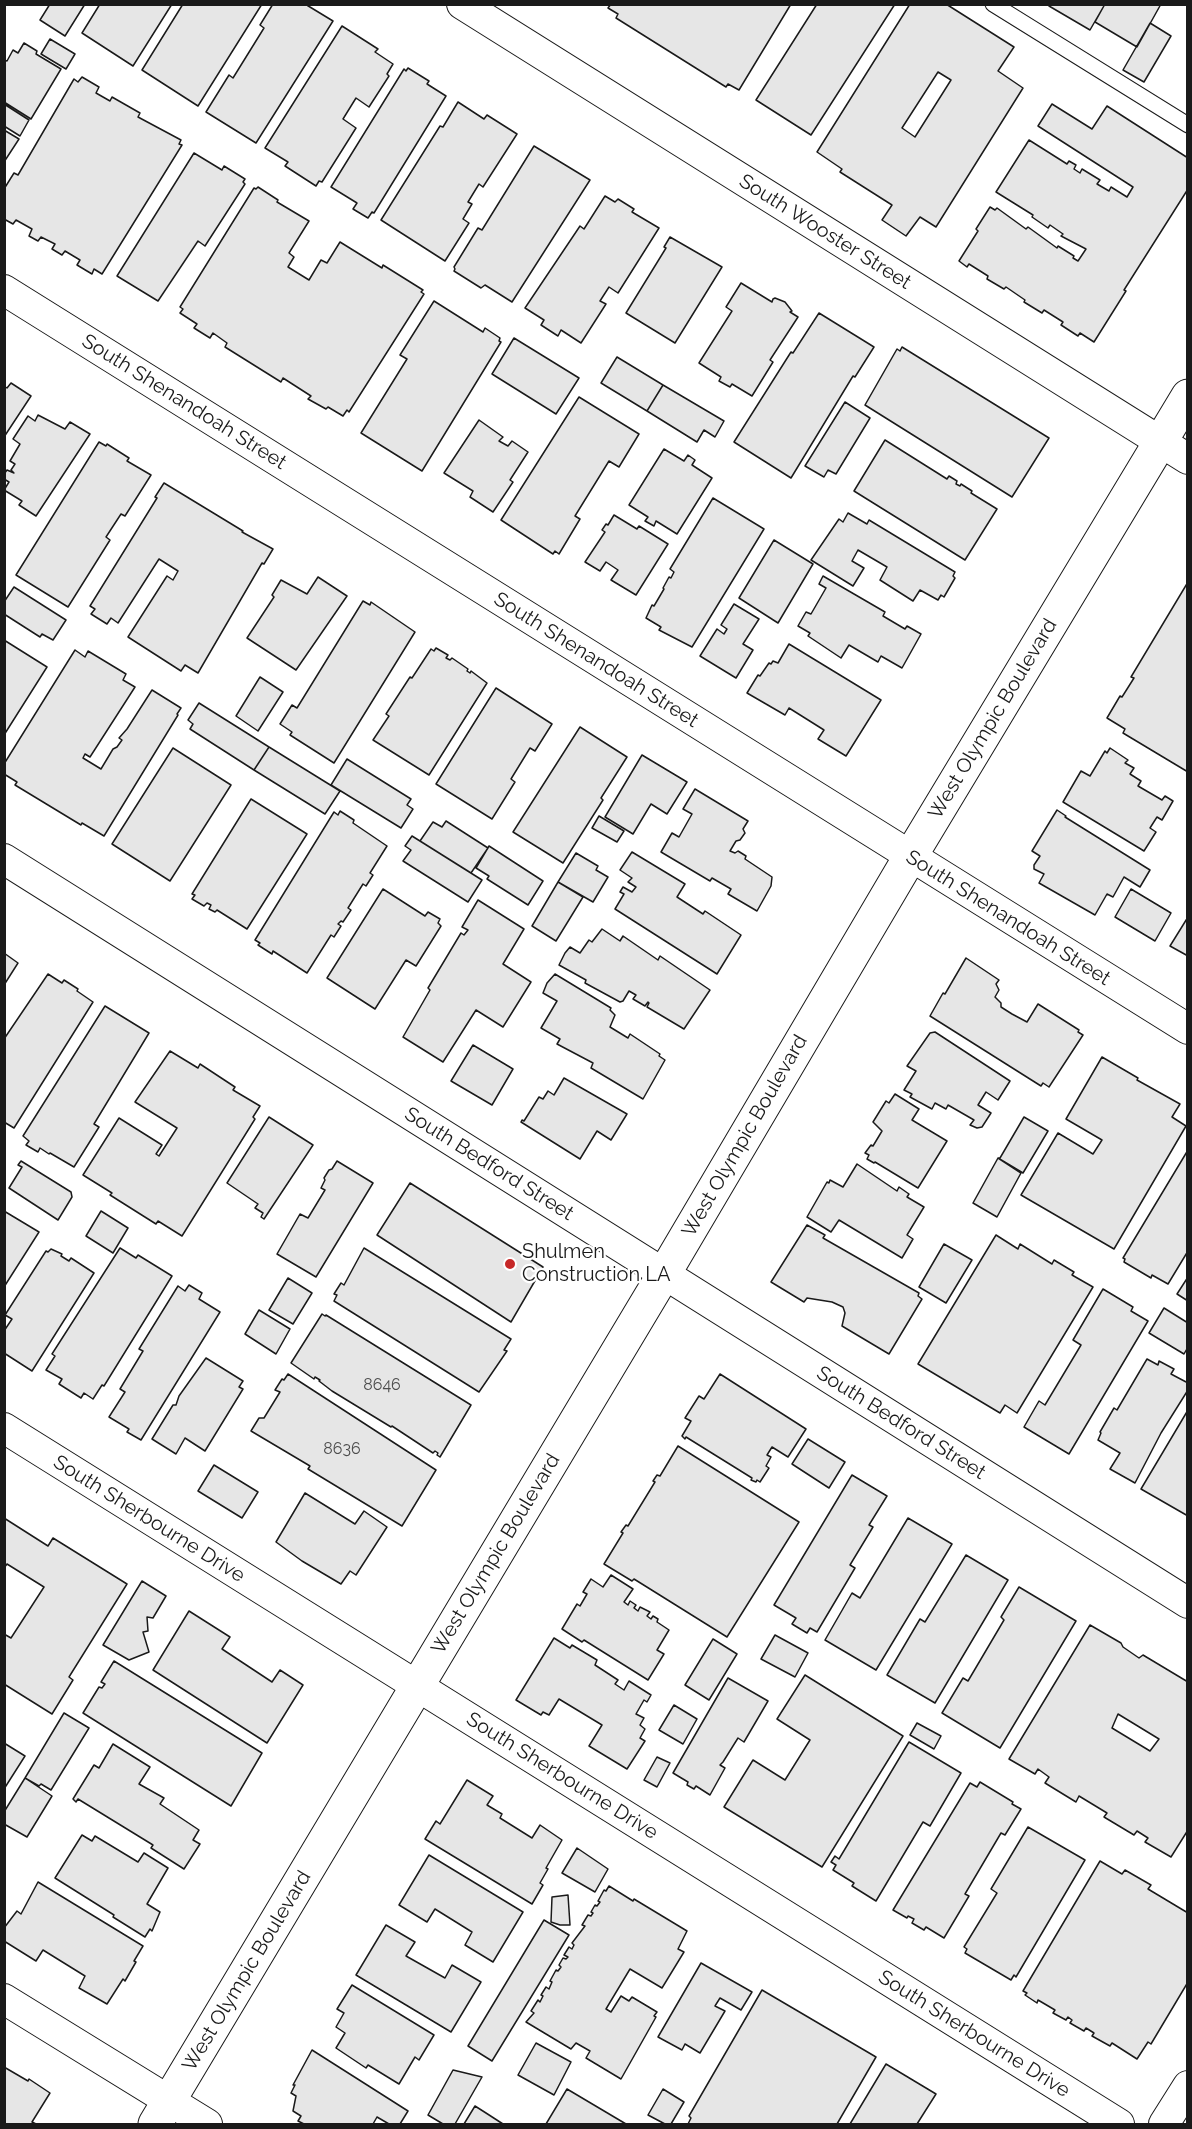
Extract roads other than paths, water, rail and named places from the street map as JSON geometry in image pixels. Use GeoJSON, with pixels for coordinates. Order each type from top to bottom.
{"type":"FeatureCollection","features":[{"type":"Feature","properties":{"kind":"main road","name":"West Olympic Boulevard"},"geometry":{"type":"LineString","coordinates":[[162,2113],[664,1274],[910,857],[1188,396]]}},
{"type":"Feature","properties":{"kind":"street","name":"South Wooster Street"},"geometry":{"type":"LineString","coordinates":[[462,4],[1188,459]]}},
{"type":"Feature","properties":{"kind":"street","name":"South Shenandoah Street"},"geometry":{"type":"LineString","coordinates":[[4,290],[1188,1029]]}},
{"type":"Feature","properties":{"kind":"street","name":"South Bedford Street"},"geometry":{"type":"LineString","coordinates":[[4,859],[1188,1603]]}},
{"type":"Feature","properties":{"kind":"street","name":"South Sherbourne Drive"},"geometry":{"type":"LineString","coordinates":[[4,1428],[1119,2124]]}},
{"type":"Feature","properties":{"kind":"street"},"geometry":{"type":"LineString","coordinates":[[4,1999],[162,2113],[207,2124]]}},
{"type":"Feature","properties":{"kind":"street"},"geometry":{"type":"LineString","coordinates":[[1164,2124],[1188,2086]]}},
{"type":"Feature","properties":{"kind":"lane"},"geometry":{"type":"LineString","coordinates":[[993,4],[1188,125]]}},
{"type":"Feature","properties":{"kind":"place","name":"Shulmen Construction LA"},"geometry":{"type":"Point","coordinates":[510,1264]}}]}
